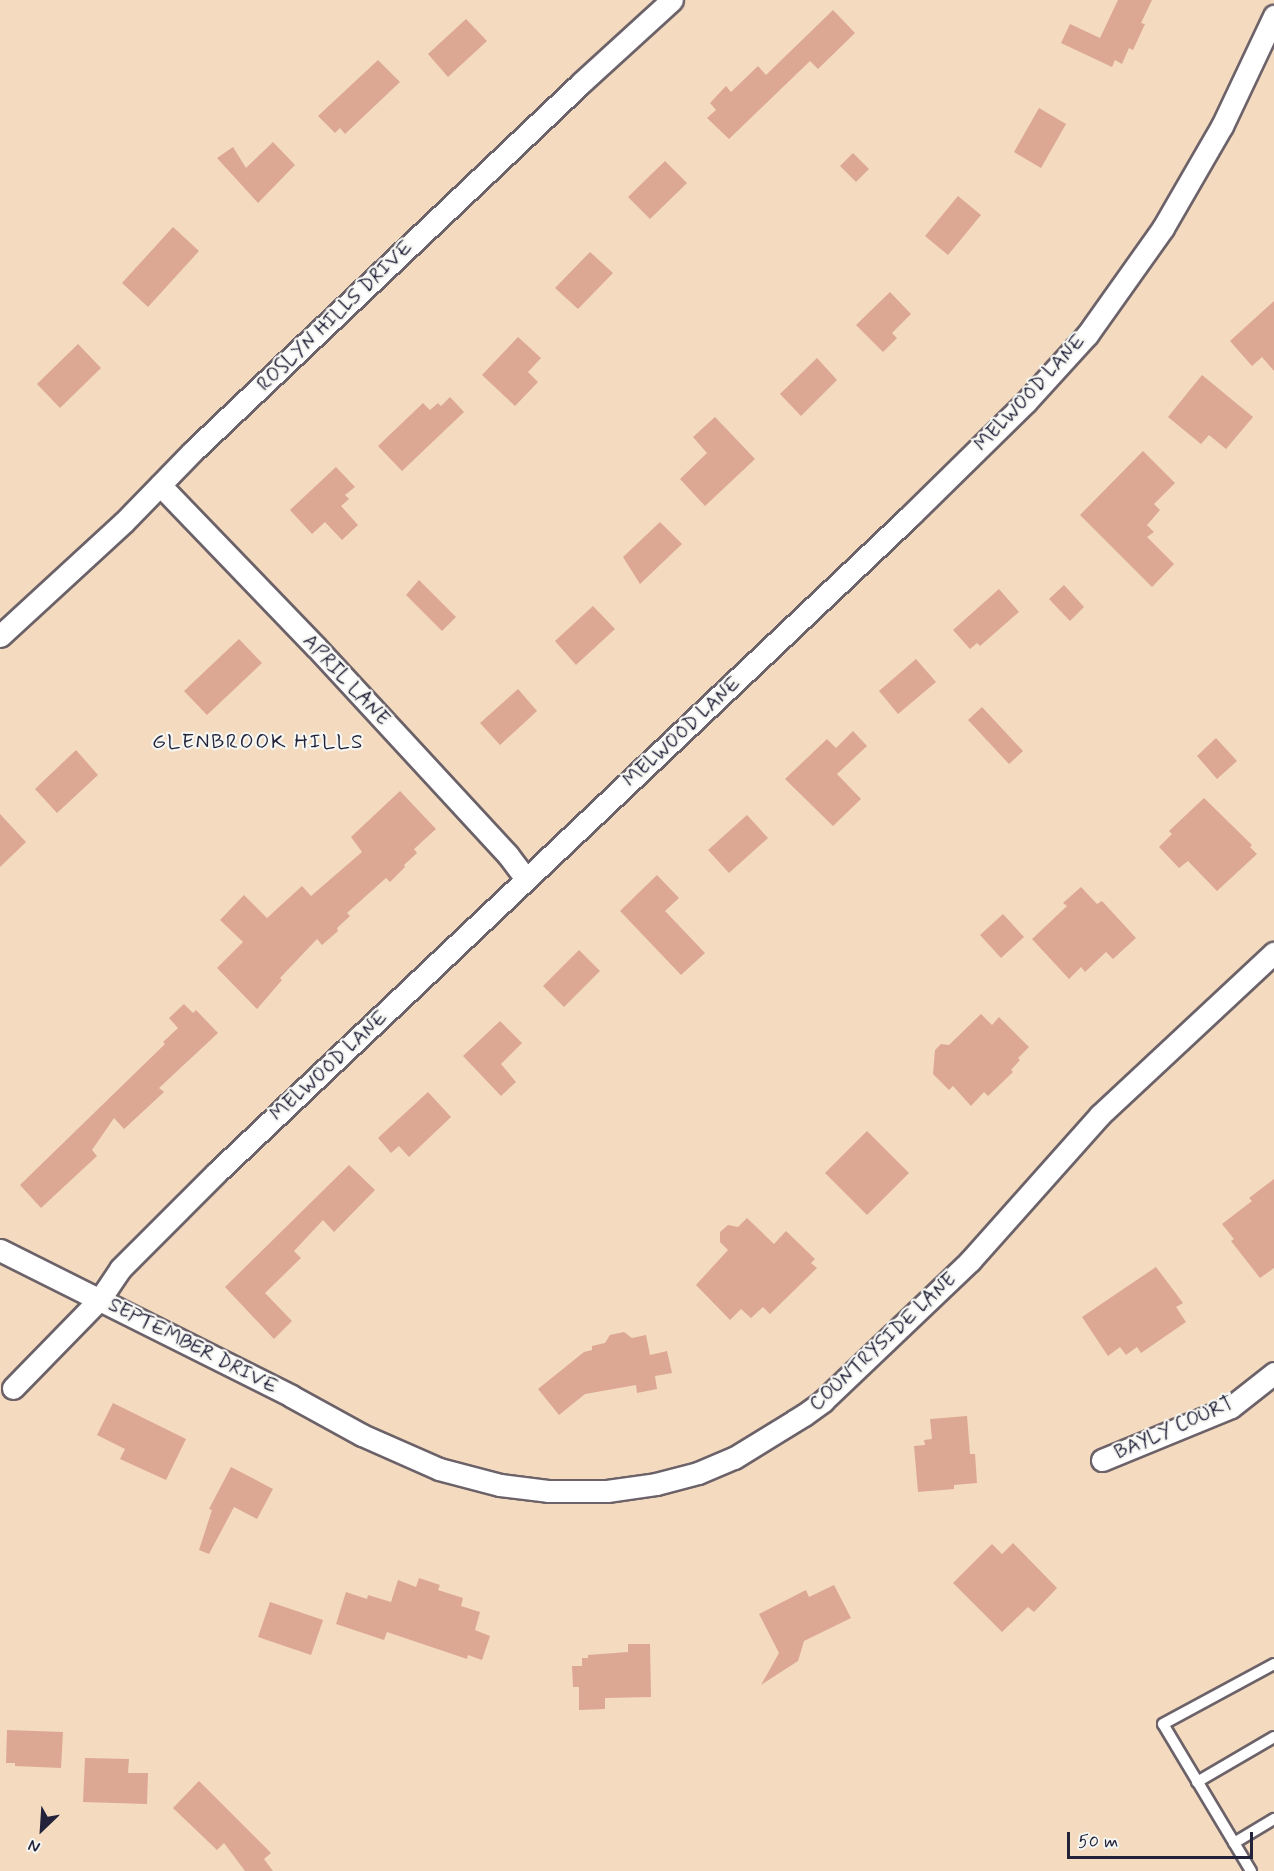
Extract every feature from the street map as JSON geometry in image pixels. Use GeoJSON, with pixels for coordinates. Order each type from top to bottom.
{"type":"FeatureCollection","features":[{"type":"Feature","properties":{"kind":"street","name":"ROSLYN HILLS DRIVE"},"geometry":{"type":"LineString","coordinates":[[0,636],[581,83],[672,0]]}},
{"type":"Feature","properties":{"kind":"street","name":"MELWOOD LANE"},"geometry":{"type":"LineString","coordinates":[[13,1388],[100,1299],[120,1269],[217,1172],[911,515],[1026,402],[1087,335],[1163,228],[1222,126],[1272,24]]}},
{"type":"Feature","properties":{"kind":"street","name":"APRIL LANE"},"geometry":{"type":"LineString","coordinates":[[160,485],[316,647],[508,855],[526,879]]}},
{"type":"Feature","properties":{"kind":"street","name":"COUNTRYSIDE LANE"},"geometry":{"type":"LineString","coordinates":[[384,1445],[471,1479],[500,1485],[568,1492],[607,1491],[656,1484],[698,1473],[754,1447],[823,1401],[906,1324],[970,1261],[1100,1115],[1274,953]]}},
{"type":"Feature","properties":{"kind":"street","name":"SEPTEMBER DRIVE"},"geometry":{"type":"LineString","coordinates":[[0,1250],[384,1445]]}},
{"type":"Feature","properties":{"kind":"street","name":"BAYLY COURT"},"geometry":{"type":"LineString","coordinates":[[1102,1460],[1231,1407],[1274,1373]]}},
{"type":"Feature","properties":{"kind":"lane"},"geometry":{"type":"LineString","coordinates":[[1251,1871],[1163,1724],[1274,1664]]}},
{"type":"Feature","properties":{"kind":"lane"},"geometry":{"type":"LineString","coordinates":[[1197,1782],[1274,1737]]}},
{"type":"Feature","properties":{"kind":"lane"},"geometry":{"type":"LineString","coordinates":[[1234,1843],[1274,1819]]}},
{"type":"Feature","properties":{"kind":"building"},"geometry":{"type":"Polygon","coordinates":[[[1118,0],[1152,0],[1141,23],[1145,24],[1133,50],[1129,48],[1122,64],[1115,60],[1112,67],[1061,43],[1070,24],[1100,38],[1118,0]]]}},
{"type":"Feature","properties":{"kind":"building"},"geometry":{"type":"Polygon","coordinates":[[[833,10],[855,33],[818,69],[810,61],[729,139],[707,118],[716,110],[710,103],[726,86],[731,92],[758,66],[766,75],[833,10]]]}},
{"type":"Feature","properties":{"kind":"building"},"geometry":{"type":"Polygon","coordinates":[[[466,19],[487,41],[448,77],[428,54],[466,19]]]}},
{"type":"Feature","properties":{"kind":"building"},"geometry":{"type":"Polygon","coordinates":[[[378,60],[400,82],[345,134],[340,128],[335,133],[318,116],[378,60]]]}},
{"type":"Feature","properties":{"kind":"building"},"geometry":{"type":"Polygon","coordinates":[[[1039,108],[1066,124],[1041,168],[1014,152],[1039,108]]]}},
{"type":"Feature","properties":{"kind":"building"},"geometry":{"type":"Polygon","coordinates":[[[273,142],[295,165],[258,203],[217,158],[233,147],[246,168],[273,142]]]}},
{"type":"Feature","properties":{"kind":"building"},"geometry":{"type":"Polygon","coordinates":[[[853,153],[869,169],[856,182],[840,166],[853,153]]]}},
{"type":"Feature","properties":{"kind":"building"},"geometry":{"type":"Polygon","coordinates":[[[665,161],[687,183],[650,219],[628,197],[665,161]]]}},
{"type":"Feature","properties":{"kind":"building"},"geometry":{"type":"Polygon","coordinates":[[[958,196],[981,215],[948,255],[925,236],[958,196]]]}},
{"type":"Feature","properties":{"kind":"building"},"geometry":{"type":"Polygon","coordinates":[[[173,227],[199,251],[148,307],[122,283],[173,227]]]}},
{"type":"Feature","properties":{"kind":"building"},"geometry":{"type":"Polygon","coordinates":[[[590,252],[613,273],[578,309],[555,288],[590,252]]]}},
{"type":"Feature","properties":{"kind":"building"},"geometry":{"type":"Polygon","coordinates":[[[890,292],[911,314],[892,333],[897,338],[883,352],[856,325],[890,292]]]}},
{"type":"Feature","properties":{"kind":"building"},"geometry":{"type":"Polygon","coordinates":[[[1274,301],[1274,371],[1262,357],[1252,366],[1230,341],[1274,301]]]}},
{"type":"Feature","properties":{"kind":"building"},"geometry":{"type":"Polygon","coordinates":[[[518,337],[541,358],[528,372],[538,382],[515,406],[482,375],[518,337]]]}},
{"type":"Feature","properties":{"kind":"building"},"geometry":{"type":"Polygon","coordinates":[[[78,344],[101,368],[60,408],[37,384],[78,344]]]}},
{"type":"Feature","properties":{"kind":"building"},"geometry":{"type":"Polygon","coordinates":[[[817,358],[837,380],[801,416],[780,394],[817,358]]]}},
{"type":"Feature","properties":{"kind":"building"},"geometry":{"type":"Polygon","coordinates":[[[1202,375],[1253,417],[1226,449],[1209,435],[1201,444],[1168,417],[1202,375]]]}},
{"type":"Feature","properties":{"kind":"building"},"geometry":{"type":"Polygon","coordinates":[[[450,397],[464,412],[402,471],[378,446],[423,403],[430,410],[438,403],[441,406],[450,397]]]}},
{"type":"Feature","properties":{"kind":"building"},"geometry":{"type":"Polygon","coordinates":[[[715,417],[755,459],[705,506],[680,479],[707,453],[693,437],[715,417]]]}},
{"type":"Feature","properties":{"kind":"building"},"geometry":{"type":"Polygon","coordinates":[[[1143,451],[1175,483],[1154,504],[1160,510],[1147,525],[1154,532],[1147,537],[1174,564],[1152,587],[1080,515],[1143,451]]]}},
{"type":"Feature","properties":{"kind":"building"},"geometry":{"type":"Polygon","coordinates":[[[336,467],[355,487],[345,495],[349,499],[341,506],[358,525],[342,540],[325,522],[312,534],[290,510],[336,467]]]}},
{"type":"Feature","properties":{"kind":"building"},"geometry":{"type":"Polygon","coordinates":[[[660,522],[682,544],[640,584],[623,557],[660,522]]]}},
{"type":"Feature","properties":{"kind":"building"},"geometry":{"type":"Polygon","coordinates":[[[419,580],[456,617],[442,631],[406,595],[419,580]]]}},
{"type":"Feature","properties":{"kind":"building"},"geometry":{"type":"Polygon","coordinates":[[[1064,585],[1084,607],[1070,621],[1049,599],[1064,585]]]}},
{"type":"Feature","properties":{"kind":"building"},"geometry":{"type":"Polygon","coordinates":[[[999,589],[1019,612],[980,646],[977,643],[970,649],[953,630],[999,589]]]}},
{"type":"Feature","properties":{"kind":"building"},"geometry":{"type":"Polygon","coordinates":[[[593,606],[615,629],[576,665],[555,641],[593,606]]]}},
{"type":"Feature","properties":{"kind":"building"},"geometry":{"type":"Polygon","coordinates":[[[239,639],[262,663],[207,715],[184,691],[239,639]]]}},
{"type":"Feature","properties":{"kind":"building"},"geometry":{"type":"Polygon","coordinates":[[[916,659],[936,682],[898,714],[879,691],[916,659]]]}},
{"type":"Feature","properties":{"kind":"building"},"geometry":{"type":"Polygon","coordinates":[[[518,689],[537,711],[500,745],[480,723],[518,689]]]}},
{"type":"Feature","properties":{"kind":"building"},"geometry":{"type":"Polygon","coordinates":[[[982,707],[1023,751],[1009,764],[968,720],[982,707]]]}},
{"type":"Feature","properties":{"kind":"building"},"geometry":{"type":"Polygon","coordinates":[[[853,731],[867,746],[837,774],[861,799],[833,826],[785,779],[827,739],[836,748],[853,731]]]}},
{"type":"Feature","properties":{"kind":"building"},"geometry":{"type":"Polygon","coordinates":[[[1216,738],[1237,761],[1217,779],[1197,756],[1216,738]]]}},
{"type":"Feature","properties":{"kind":"building"},"geometry":{"type":"Polygon","coordinates":[[[76,750],[98,775],[57,813],[35,789],[76,750]]]}},
{"type":"Feature","properties":{"kind":"building"},"geometry":{"type":"Polygon","coordinates":[[[400,791],[436,829],[414,849],[417,853],[390,882],[386,878],[347,913],[350,916],[337,928],[338,931],[322,945],[317,939],[280,978],[282,980],[257,1009],[217,968],[243,942],[220,920],[244,895],[267,918],[302,886],[311,896],[362,852],[351,837],[400,791]]]}},
{"type":"Feature","properties":{"kind":"building"},"geometry":{"type":"Polygon","coordinates":[[[1204,798],[1252,845],[1250,847],[1257,854],[1217,891],[1188,861],[1179,868],[1159,847],[1172,834],[1169,831],[1204,798]]]}},
{"type":"Feature","properties":{"kind":"building"},"geometry":{"type":"Polygon","coordinates":[[[0,814],[26,842],[0,867],[0,814]]]}},
{"type":"Feature","properties":{"kind":"building"},"geometry":{"type":"Polygon","coordinates":[[[747,815],[768,838],[729,873],[708,850],[747,815]]]}},
{"type":"Feature","properties":{"kind":"building"},"geometry":{"type":"Polygon","coordinates":[[[657,875],[679,898],[665,911],[705,953],[681,975],[620,911],[657,875]]]}},
{"type":"Feature","properties":{"kind":"building"},"geometry":{"type":"Polygon","coordinates":[[[1081,887],[1097,904],[1102,901],[1136,938],[1113,959],[1106,952],[1085,972],[1081,967],[1069,979],[1032,939],[1067,906],[1063,903],[1081,887]]]}},
{"type":"Feature","properties":{"kind":"building"},"geometry":{"type":"Polygon","coordinates":[[[1003,914],[1024,937],[1001,958],[980,935],[1003,914]]]}},
{"type":"Feature","properties":{"kind":"building"},"geometry":{"type":"Polygon","coordinates":[[[579,950],[600,971],[564,1007],[543,986],[579,950]]]}},
{"type":"Feature","properties":{"kind":"building"},"geometry":{"type":"Polygon","coordinates":[[[184,1004],[193,1013],[196,1010],[218,1033],[159,1088],[164,1092],[124,1129],[114,1118],[92,1150],[97,1156],[41,1208],[20,1185],[165,1044],[163,1042],[178,1028],[169,1018],[184,1004]]]}},
{"type":"Feature","properties":{"kind":"building"},"geometry":{"type":"Polygon","coordinates":[[[981,1014],[992,1025],[999,1017],[1029,1047],[1018,1058],[1020,1060],[1011,1070],[1013,1072],[988,1096],[984,1092],[971,1106],[953,1086],[949,1090],[933,1074],[935,1050],[941,1044],[949,1045],[981,1014]]]}},
{"type":"Feature","properties":{"kind":"building"},"geometry":{"type":"Polygon","coordinates":[[[500,1021],[522,1043],[501,1064],[516,1082],[501,1096],[463,1056],[500,1021]]]}},
{"type":"Feature","properties":{"kind":"building"},"geometry":{"type":"Polygon","coordinates":[[[428,1092],[451,1117],[409,1157],[399,1146],[391,1153],[378,1138],[428,1092]]]}},
{"type":"Feature","properties":{"kind":"building"},"geometry":{"type":"Polygon","coordinates":[[[867,1131],[909,1173],[867,1215],[825,1173],[867,1131]]]}},
{"type":"Feature","properties":{"kind":"building"},"geometry":{"type":"Polygon","coordinates":[[[349,1165],[375,1190],[334,1232],[323,1220],[294,1251],[301,1258],[265,1293],[292,1321],[274,1339],[225,1287],[349,1165]]]}},
{"type":"Feature","properties":{"kind":"building"},"geometry":{"type":"Polygon","coordinates":[[[1274,1179],[1274,1268],[1260,1278],[1231,1241],[1234,1239],[1222,1224],[1252,1201],[1249,1198],[1274,1179]]]}},
{"type":"Feature","properties":{"kind":"building"},"geometry":{"type":"Polygon","coordinates":[[[747,1218],[774,1244],[786,1231],[815,1259],[811,1263],[817,1268],[770,1314],[763,1307],[751,1318],[741,1309],[730,1320],[696,1285],[728,1250],[720,1242],[720,1232],[728,1225],[738,1227],[747,1218]]]}},
{"type":"Feature","properties":{"kind":"building"},"geometry":{"type":"Polygon","coordinates":[[[1156,1267],[1183,1303],[1176,1307],[1186,1322],[1141,1353],[1137,1347],[1126,1355],[1120,1347],[1108,1356],[1082,1317],[1156,1267]]]}},
{"type":"Feature","properties":{"kind":"building"},"geometry":{"type":"Polygon","coordinates":[[[624,1332],[632,1338],[646,1335],[650,1355],[667,1351],[672,1373],[655,1376],[657,1389],[637,1393],[636,1385],[585,1394],[559,1415],[538,1389],[584,1352],[592,1350],[592,1346],[605,1343],[610,1335],[624,1332]]]}},
{"type":"Feature","properties":{"kind":"building"},"geometry":{"type":"Polygon","coordinates":[[[113,1403],[186,1439],[166,1480],[120,1459],[125,1449],[97,1435],[113,1403]]]}},
{"type":"Feature","properties":{"kind":"building"},"geometry":{"type":"Polygon","coordinates":[[[967,1416],[970,1454],[975,1454],[977,1483],[954,1485],[954,1489],[918,1492],[914,1446],[925,1445],[924,1440],[932,1439],[930,1419],[967,1416]]]}},
{"type":"Feature","properties":{"kind":"building"},"geometry":{"type":"Polygon","coordinates":[[[231,1467],[273,1489],[257,1519],[234,1507],[209,1554],[199,1550],[212,1510],[209,1509],[231,1467]]]}},
{"type":"Feature","properties":{"kind":"building"},"geometry":{"type":"Polygon","coordinates":[[[1013,1543],[1057,1588],[1034,1612],[1028,1607],[1002,1632],[953,1583],[992,1544],[1002,1554],[1013,1543]]]}},
{"type":"Feature","properties":{"kind":"building"},"geometry":{"type":"Polygon","coordinates":[[[419,1578],[440,1585],[438,1590],[463,1598],[461,1606],[480,1612],[475,1630],[490,1636],[482,1660],[468,1655],[467,1659],[387,1632],[384,1640],[336,1624],[346,1592],[367,1599],[368,1595],[391,1602],[398,1580],[416,1587],[419,1578]]]}},
{"type":"Feature","properties":{"kind":"building"},"geometry":{"type":"Polygon","coordinates":[[[834,1585],[851,1618],[804,1641],[798,1661],[761,1685],[779,1653],[759,1614],[806,1590],[809,1597],[834,1585]]]}},
{"type":"Feature","properties":{"kind":"building"},"geometry":{"type":"Polygon","coordinates":[[[270,1602],[323,1620],[311,1655],[258,1637],[270,1602]]]}},
{"type":"Feature","properties":{"kind":"building"},"geometry":{"type":"Polygon","coordinates":[[[628,1644],[650,1644],[651,1697],[605,1698],[605,1709],[579,1710],[579,1687],[573,1687],[572,1666],[582,1666],[582,1658],[588,1658],[588,1655],[628,1652],[628,1644]]]}},
{"type":"Feature","properties":{"kind":"building"},"geometry":{"type":"Polygon","coordinates":[[[7,1730],[63,1732],[61,1768],[15,1766],[15,1763],[6,1763],[7,1730]]]}},
{"type":"Feature","properties":{"kind":"building"},"geometry":{"type":"Polygon","coordinates":[[[85,1758],[129,1759],[128,1773],[148,1773],[147,1804],[83,1802],[85,1758]]]}},
{"type":"Feature","properties":{"kind":"building"},"geometry":{"type":"Polygon","coordinates":[[[199,1781],[271,1853],[264,1859],[273,1871],[245,1871],[224,1843],[217,1850],[173,1808],[199,1781]]]}},
{"type":"Feature","properties":{"kind":"district","name":"GLENBROOK HILLS"},"geometry":{"type":"Point","coordinates":[258,742]}}]}
